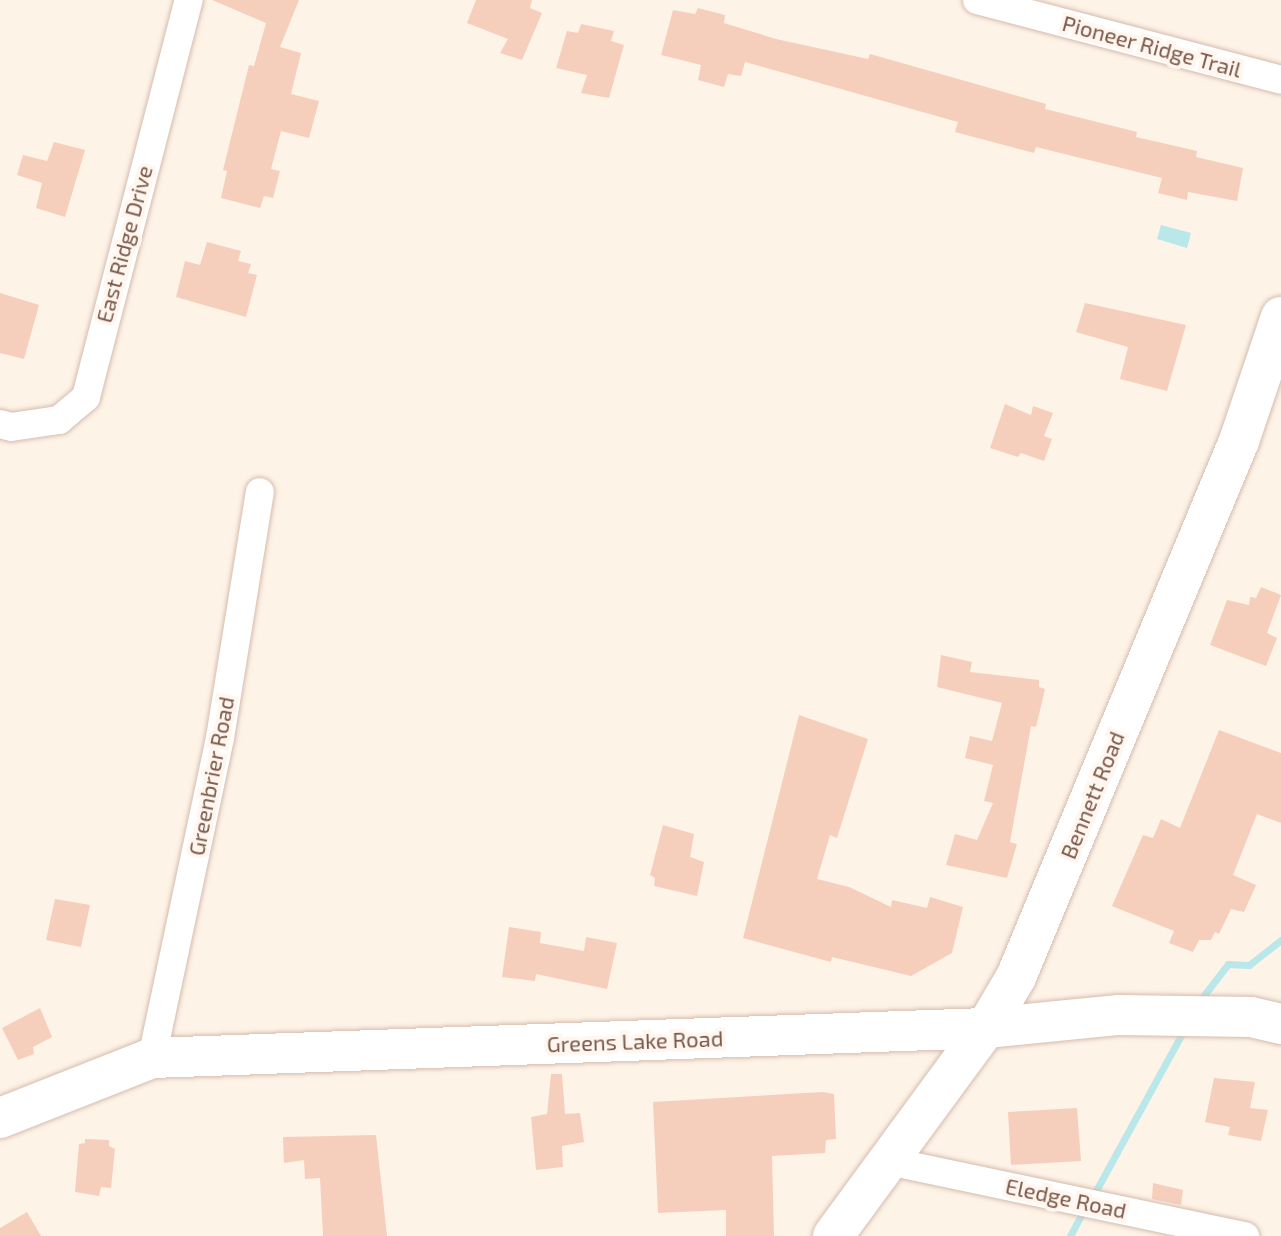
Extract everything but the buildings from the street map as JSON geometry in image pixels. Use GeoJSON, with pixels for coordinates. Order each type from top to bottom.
{"type":"FeatureCollection","features":[{"type":"Feature","properties":{"kind":"street","name":"East Ridge Drive"},"geometry":{"type":"LineString","coordinates":[[0,424],[11,427],[59,420],[86,397],[189,0]]}},
{"type":"Feature","properties":{"kind":"street","name":"Pioneer Ridge Trail"},"geometry":{"type":"LineString","coordinates":[[977,0],[1281,80]]}},
{"type":"Feature","properties":{"kind":"street","name":"Bennett Road"},"geometry":{"type":"LineString","coordinates":[[833,1236],[986,1028],[1016,977],[1239,441],[1281,317]]}},
{"type":"Feature","properties":{"kind":"street","name":"Greenbrier Road"},"geometry":{"type":"LineString","coordinates":[[152,1058],[220,738],[260,492]]}},
{"type":"Feature","properties":{"kind":"street","name":"Greens Lake Road"},"geometry":{"type":"LineString","coordinates":[[0,1118],[152,1058],[986,1028],[1147,1015],[1251,1017],[1281,1024]]}},
{"type":"Feature","properties":{"kind":"street","name":"Eledge Road"},"geometry":{"type":"LineString","coordinates":[[888,1161],[1245,1236]]}},
{"type":"Feature","properties":{"kind":"water"},"geometry":{"type":"Polygon","coordinates":[[[1161,225],[1191,233],[1187,248],[1157,239],[1161,225]]]}},
{"type":"Feature","properties":{"kind":"waterway"},"geometry":{"type":"LineString","coordinates":[[1198,1003],[1228,964],[1249,965],[1281,940]]}},
{"type":"Feature","properties":{"kind":"waterway"},"geometry":{"type":"LineString","coordinates":[[1093,1196],[1185,1028]]}},
{"type":"Feature","properties":{"kind":"waterway"},"geometry":{"type":"LineString","coordinates":[[1070,1236],[1084,1210]]}}]}
